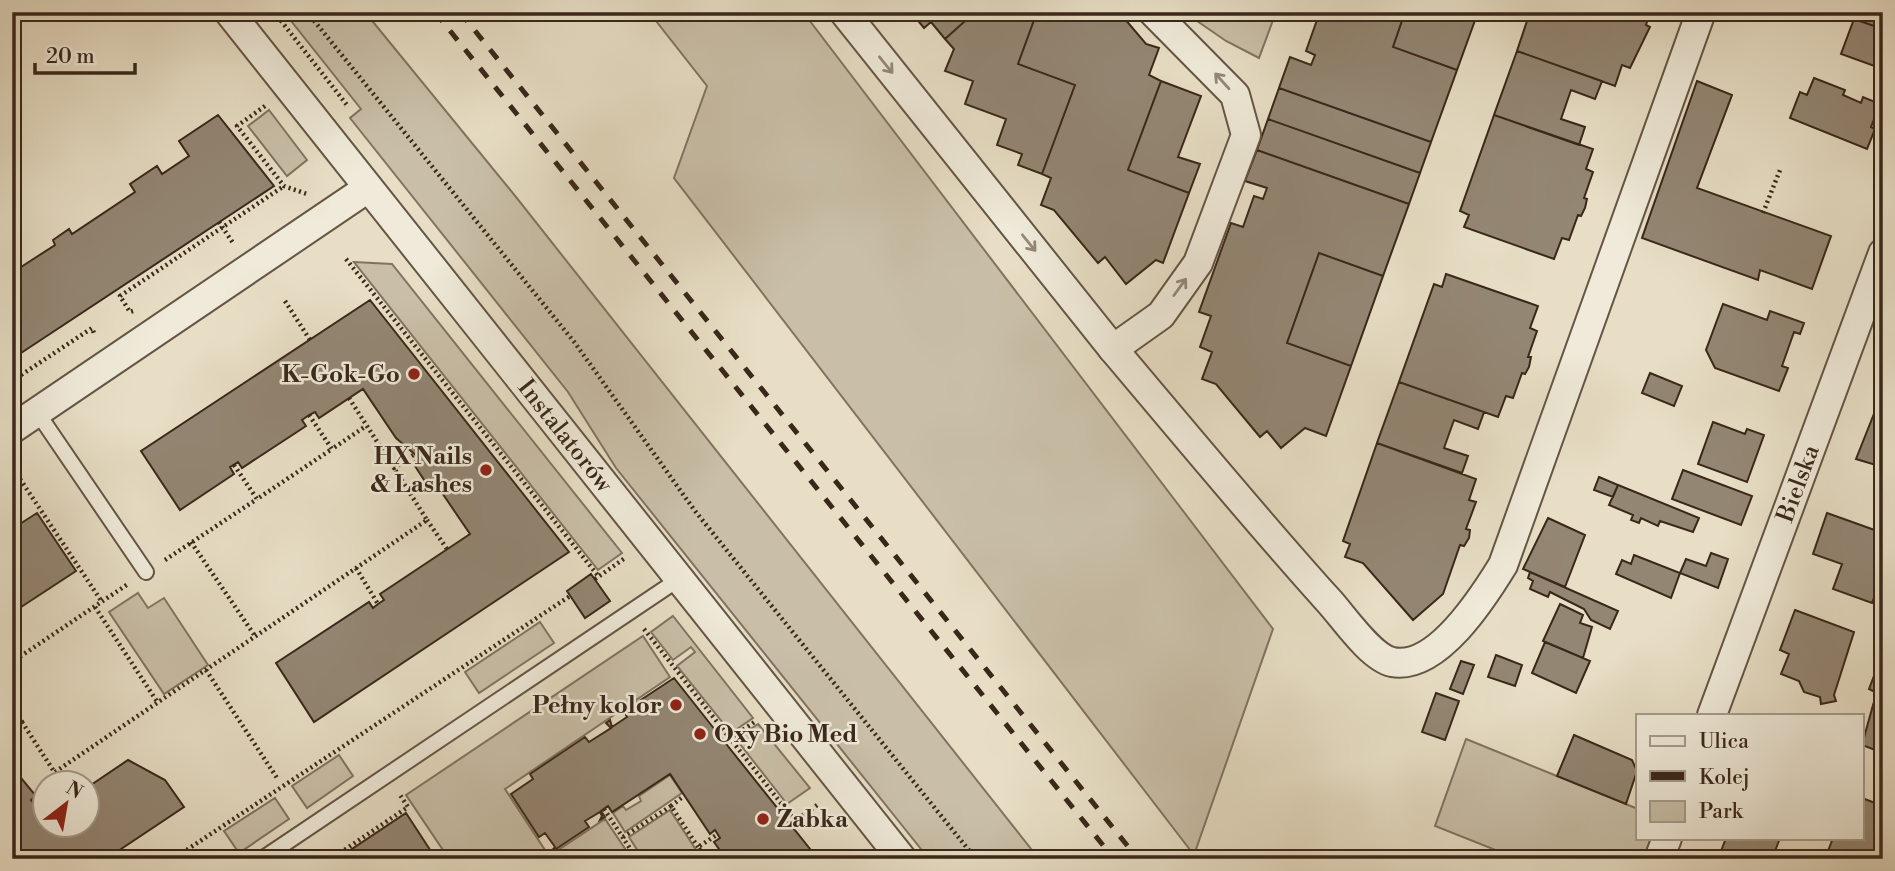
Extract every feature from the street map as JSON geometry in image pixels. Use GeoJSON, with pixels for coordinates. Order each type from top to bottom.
{"type":"FeatureCollection","features":[{"type":"Feature","properties":{"kind":"street","name":"Instalatorów"},"geometry":{"type":"LineString","coordinates":[[229,12],[902,859]]}},
{"type":"Feature","properties":{"kind":"street"},"geometry":{"type":"LineString","coordinates":[[844,12],[1113,349],[1294,565],[1366,643],[1391,662],[1411,661],[1454,633],[1474,611],[1503,565],[1701,12]]}},
{"type":"Feature","properties":{"kind":"street"},"geometry":{"type":"LineString","coordinates":[[1113,349],[1161,315],[1198,263],[1247,135],[1235,95],[1153,12]]}},
{"type":"Feature","properties":{"kind":"street"},"geometry":{"type":"LineString","coordinates":[[12,429],[368,188]]}},
{"type":"Feature","properties":{"kind":"street","name":"Bielska"},"geometry":{"type":"LineString","coordinates":[[1712,714],[1883,253]]}},
{"type":"Feature","properties":{"kind":"street"},"geometry":{"type":"LineString","coordinates":[[1660,859],[1666,840]]}},
{"type":"Feature","properties":{"kind":"lane"},"geometry":{"type":"LineString","coordinates":[[37,412],[146,572]]}},
{"type":"Feature","properties":{"kind":"lane"},"geometry":{"type":"LineString","coordinates":[[262,859],[679,579]]}},
{"type":"Feature","properties":{"kind":"path"},"geometry":{"type":"LineString","coordinates":[[274,12],[347,105],[342,109]]}},
{"type":"Feature","properties":{"kind":"path"},"geometry":{"type":"LineString","coordinates":[[307,12],[575,343],[695,511],[976,859]]}},
{"type":"Feature","properties":{"kind":"path"},"geometry":{"type":"LineString","coordinates":[[272,102],[237,127],[284,186],[312,196]]}},
{"type":"Feature","properties":{"kind":"path"},"geometry":{"type":"LineString","coordinates":[[1763,213],[1780,170]]}},
{"type":"Feature","properties":{"kind":"path"},"geometry":{"type":"LineString","coordinates":[[120,296],[220,225],[284,186]]}},
{"type":"Feature","properties":{"kind":"path"},"geometry":{"type":"LineString","coordinates":[[220,225],[231,241]]}},
{"type":"Feature","properties":{"kind":"path"},"geometry":{"type":"LineString","coordinates":[[346,259],[597,578],[631,554]]}},
{"type":"Feature","properties":{"kind":"path"},"geometry":{"type":"LineString","coordinates":[[285,300],[310,340]]}},
{"type":"Feature","properties":{"kind":"path"},"geometry":{"type":"LineString","coordinates":[[12,382],[92,328],[96,335],[86,342]]}},
{"type":"Feature","properties":{"kind":"path"},"geometry":{"type":"LineString","coordinates":[[349,398],[447,549]]}},
{"type":"Feature","properties":{"kind":"path"},"geometry":{"type":"LineString","coordinates":[[309,415],[332,449]]}},
{"type":"Feature","properties":{"kind":"path"},"geometry":{"type":"LineString","coordinates":[[234,465],[257,499],[366,426]]}},
{"type":"Feature","properties":{"kind":"path"},"geometry":{"type":"LineString","coordinates":[[394,468],[415,454]]}},
{"type":"Feature","properties":{"kind":"path"},"geometry":{"type":"LineString","coordinates":[[499,464],[505,460]]}},
{"type":"Feature","properties":{"kind":"path"},"geometry":{"type":"LineString","coordinates":[[20,479],[102,602]]}},
{"type":"Feature","properties":{"kind":"path"},"geometry":{"type":"LineString","coordinates":[[58,770],[427,520]]}},
{"type":"Feature","properties":{"kind":"path"},"geometry":{"type":"LineString","coordinates":[[191,542],[256,636]]}},
{"type":"Feature","properties":{"kind":"path"},"geometry":{"type":"LineString","coordinates":[[356,568],[378,604]]}},
{"type":"Feature","properties":{"kind":"path"},"geometry":{"type":"LineString","coordinates":[[173,859],[570,596]]}},
{"type":"Feature","properties":{"kind":"path"},"geometry":{"type":"LineString","coordinates":[[95,607],[158,702]]}},
{"type":"Feature","properties":{"kind":"path"},"geometry":{"type":"LineString","coordinates":[[644,628],[793,823],[828,797]]}},
{"type":"Feature","properties":{"kind":"path"},"geometry":{"type":"LineString","coordinates":[[206,670],[277,778]]}},
{"type":"Feature","properties":{"kind":"path"},"geometry":{"type":"LineString","coordinates":[[12,706],[54,770]]}},
{"type":"Feature","properties":{"kind":"path"},"geometry":{"type":"LineString","coordinates":[[727,740],[763,716]]}},
{"type":"Feature","properties":{"kind":"path"},"geometry":{"type":"LineString","coordinates":[[12,728],[22,722]]}},
{"type":"Feature","properties":{"kind":"path"},"geometry":{"type":"LineString","coordinates":[[331,859],[408,807],[398,792]]}},
{"type":"Feature","properties":{"kind":"path"},"geometry":{"type":"LineString","coordinates":[[623,837],[684,796]]}},
{"type":"Feature","properties":{"kind":"path"},"geometry":{"type":"LineString","coordinates":[[671,806],[706,859]]}},
{"type":"Feature","properties":{"kind":"path"},"geometry":{"type":"LineString","coordinates":[[604,809],[637,859]]}},
{"type":"Feature","properties":{"kind":"path"},"geometry":{"type":"LineString","coordinates":[[698,847],[718,834]]}},
{"type":"Feature","properties":{"kind":"green space"},"geometry":{"type":"Polygon","coordinates":[[[284,12],[365,12],[516,197],[1039,859],[929,859],[616,468],[568,392],[350,118],[361,109],[284,12]]]}},
{"type":"Feature","properties":{"kind":"green space"},"geometry":{"type":"Polygon","coordinates":[[[649,12],[803,12],[1273,629],[1194,855],[674,178],[707,86],[649,12]]]}},
{"type":"Feature","properties":{"kind":"green space"},"geometry":{"type":"Polygon","coordinates":[[[1184,12],[1276,12],[1259,58],[1226,41],[1184,12]]]}},
{"type":"Feature","properties":{"kind":"green space"},"geometry":{"type":"Polygon","coordinates":[[[269,110],[307,160],[287,176],[248,126],[269,110]]]}},
{"type":"Feature","properties":{"kind":"green space"},"geometry":{"type":"Polygon","coordinates":[[[354,262],[392,264],[622,553],[598,570],[354,262]]]}},
{"type":"Feature","properties":{"kind":"green space"},"geometry":{"type":"Polygon","coordinates":[[[138,593],[148,608],[164,598],[208,665],[164,694],[109,612],[138,593]]]}},
{"type":"Feature","properties":{"kind":"green space"},"geometry":{"type":"Polygon","coordinates":[[[673,616],[753,718],[731,733],[677,666],[695,652],[691,647],[673,660],[651,632],[673,616]]]}},
{"type":"Feature","properties":{"kind":"green space"},"geometry":{"type":"Polygon","coordinates":[[[540,622],[554,643],[479,693],[465,672],[540,622]]]}},
{"type":"Feature","properties":{"kind":"green space"},"geometry":{"type":"Polygon","coordinates":[[[643,636],[670,677],[505,789],[549,856],[605,819],[632,859],[449,859],[406,795],[643,636]]]}},
{"type":"Feature","properties":{"kind":"green space"},"geometry":{"type":"Polygon","coordinates":[[[758,724],[810,788],[787,804],[736,739],[758,724]]]}},
{"type":"Feature","properties":{"kind":"green space"},"geometry":{"type":"Polygon","coordinates":[[[1466,739],[1636,808],[1636,840],[1656,840],[1649,859],[1518,859],[1435,826],[1466,739]]]}},
{"type":"Feature","properties":{"kind":"green space"},"geometry":{"type":"Polygon","coordinates":[[[339,755],[353,776],[307,808],[292,786],[339,755]]]}},
{"type":"Feature","properties":{"kind":"green space"},"geometry":{"type":"Polygon","coordinates":[[[670,775],[682,793],[625,832],[613,813],[623,806],[626,810],[641,801],[639,796],[670,775]]]}},
{"type":"Feature","properties":{"kind":"green space"},"geometry":{"type":"Polygon","coordinates":[[[275,798],[289,819],[239,853],[224,831],[275,798]]]}},
{"type":"Feature","properties":{"kind":"green space"},"geometry":{"type":"Polygon","coordinates":[[[670,810],[702,859],[643,859],[629,837],[670,810]]]}},
{"type":"Feature","properties":{"kind":"building"},"geometry":{"type":"Polygon","coordinates":[[[911,12],[975,12],[945,39],[931,22],[924,28],[911,12]]]}},
{"type":"Feature","properties":{"kind":"building"},"geometry":{"type":"Polygon","coordinates":[[[975,12],[1037,12],[1018,64],[1075,85],[1042,174],[1018,165],[1022,154],[997,145],[1006,119],[965,104],[973,81],[945,71],[954,49],[945,39],[975,12]]]}},
{"type":"Feature","properties":{"kind":"building"},"geometry":{"type":"Polygon","coordinates":[[[1037,12],[1119,12],[1146,44],[1159,48],[1149,75],[1161,81],[1128,170],[1189,193],[1163,263],[1156,260],[1126,284],[1105,257],[1098,263],[1054,210],[1041,205],[1051,178],[1042,174],[1075,85],[1018,64],[1037,12]]]}},
{"type":"Feature","properties":{"kind":"building"},"geometry":{"type":"Polygon","coordinates":[[[1306,12],[1405,12],[1393,47],[1457,70],[1431,142],[1279,88],[1290,57],[1311,65],[1315,55],[1306,51],[1317,20],[1305,16],[1306,12]]]}},
{"type":"Feature","properties":{"kind":"building"},"geometry":{"type":"Polygon","coordinates":[[[1405,12],[1478,12],[1457,70],[1393,47],[1405,12]]]}},
{"type":"Feature","properties":{"kind":"building"},"geometry":{"type":"Polygon","coordinates":[[[1530,12],[1650,12],[1646,25],[1650,27],[1630,68],[1622,65],[1615,86],[1517,51],[1530,12]]]}},
{"type":"Feature","properties":{"kind":"building"},"geometry":{"type":"Polygon","coordinates":[[[1833,12],[1883,12],[1883,29],[1854,19],[1833,12]]]}},
{"type":"Feature","properties":{"kind":"building"},"geometry":{"type":"Polygon","coordinates":[[[1854,19],[1883,29],[1883,69],[1841,54],[1854,19]]]}},
{"type":"Feature","properties":{"kind":"building"},"geometry":{"type":"Polygon","coordinates":[[[1517,51],[1602,81],[1595,99],[1571,90],[1561,119],[1585,127],[1579,145],[1494,115],[1517,51]]]}},
{"type":"Feature","properties":{"kind":"building"},"geometry":{"type":"Polygon","coordinates":[[[1814,78],[1845,90],[1843,95],[1861,103],[1863,97],[1880,104],[1871,127],[1875,129],[1867,149],[1790,118],[1800,92],[1807,95],[1814,78]]]}},
{"type":"Feature","properties":{"kind":"building"},"geometry":{"type":"Polygon","coordinates":[[[1161,81],[1201,96],[1178,157],[1200,164],[1189,193],[1128,170],[1161,81]]]}},
{"type":"Feature","properties":{"kind":"building"},"geometry":{"type":"Polygon","coordinates":[[[1697,81],[1732,95],[1697,188],[1831,236],[1812,289],[1760,270],[1758,280],[1642,238],[1697,81]]]}},
{"type":"Feature","properties":{"kind":"building"},"geometry":{"type":"Polygon","coordinates":[[[1279,88],[1431,142],[1420,173],[1268,119],[1279,88]]]}},
{"type":"Feature","properties":{"kind":"building"},"geometry":{"type":"Polygon","coordinates":[[[218,115],[274,186],[12,359],[12,267],[15,265],[18,269],[55,245],[53,240],[69,229],[72,234],[135,192],[130,184],[157,166],[162,174],[189,156],[179,141],[218,115]]]}},
{"type":"Feature","properties":{"kind":"building"},"geometry":{"type":"Polygon","coordinates":[[[1494,115],[1593,149],[1586,169],[1593,172],[1584,198],[1587,199],[1585,208],[1581,216],[1578,215],[1569,240],[1562,238],[1554,259],[1464,227],[1469,215],[1460,211],[1494,115]]]}},
{"type":"Feature","properties":{"kind":"building"},"geometry":{"type":"Polygon","coordinates":[[[1268,119],[1420,173],[1409,204],[1257,150],[1268,119]]]}},
{"type":"Feature","properties":{"kind":"building"},"geometry":{"type":"Polygon","coordinates":[[[1257,150],[1409,204],[1383,276],[1319,253],[1287,343],[1351,366],[1326,436],[1305,428],[1281,448],[1267,431],[1260,437],[1216,384],[1202,379],[1212,352],[1200,347],[1211,316],[1199,312],[1231,223],[1243,227],[1254,196],[1263,199],[1267,188],[1245,181],[1257,150]]]}},
{"type":"Feature","properties":{"kind":"building"},"geometry":{"type":"Polygon","coordinates":[[[1319,253],[1383,276],[1351,366],[1287,343],[1319,253]]]}},
{"type":"Feature","properties":{"kind":"building"},"geometry":{"type":"Polygon","coordinates":[[[1446,274],[1538,306],[1530,328],[1537,331],[1528,357],[1531,357],[1529,367],[1525,374],[1522,373],[1513,398],[1506,396],[1498,417],[1399,382],[1434,284],[1442,287],[1446,274]]]}},
{"type":"Feature","properties":{"kind":"building"},"geometry":{"type":"Polygon","coordinates":[[[370,300],[569,552],[314,722],[276,663],[369,602],[373,608],[384,600],[380,594],[470,534],[436,484],[430,489],[413,463],[419,458],[396,438],[363,389],[319,418],[315,412],[309,415],[302,420],[306,426],[242,468],[238,462],[230,467],[234,474],[180,510],[141,451],[370,300]]]}},
{"type":"Feature","properties":{"kind":"building"},"geometry":{"type":"Polygon","coordinates":[[[1723,304],[1767,320],[1770,311],[1804,323],[1800,334],[1794,332],[1782,366],[1788,368],[1779,391],[1715,368],[1706,350],[1723,304]]]}},
{"type":"Feature","properties":{"kind":"building"},"geometry":{"type":"Polygon","coordinates":[[[1650,373],[1682,386],[1674,406],[1642,393],[1650,373]]]}},
{"type":"Feature","properties":{"kind":"building"},"geometry":{"type":"Polygon","coordinates":[[[1399,382],[1484,412],[1478,429],[1454,420],[1444,448],[1468,456],[1462,473],[1377,443],[1399,382]]]}},
{"type":"Feature","properties":{"kind":"building"},"geometry":{"type":"Polygon","coordinates":[[[1883,391],[1883,463],[1879,466],[1856,459],[1883,391]]]}},
{"type":"Feature","properties":{"kind":"building"},"geometry":{"type":"Polygon","coordinates":[[[1713,422],[1745,434],[1747,429],[1764,435],[1747,482],[1698,464],[1713,422]]]}},
{"type":"Feature","properties":{"kind":"building"},"geometry":{"type":"Polygon","coordinates":[[[1377,443],[1476,479],[1469,500],[1476,502],[1466,529],[1470,530],[1469,538],[1464,546],[1460,545],[1443,594],[1413,620],[1363,563],[1345,557],[1350,544],[1343,541],[1377,443]]]}},
{"type":"Feature","properties":{"kind":"building"},"geometry":{"type":"Polygon","coordinates":[[[1683,470],[1752,496],[1741,525],[1672,499],[1683,470]]]}},
{"type":"Feature","properties":{"kind":"building"},"geometry":{"type":"Polygon","coordinates":[[[1599,477],[1618,485],[1613,497],[1594,490],[1599,477]]]}},
{"type":"Feature","properties":{"kind":"building"},"geometry":{"type":"Polygon","coordinates":[[[1618,485],[1699,518],[1693,532],[1660,521],[1658,526],[1641,518],[1639,523],[1631,520],[1633,515],[1609,505],[1618,485]]]}},
{"type":"Feature","properties":{"kind":"building"},"geometry":{"type":"Polygon","coordinates":[[[37,513],[76,571],[12,613],[12,529],[37,513]]]}},
{"type":"Feature","properties":{"kind":"building"},"geometry":{"type":"Polygon","coordinates":[[[1827,513],[1883,533],[1883,574],[1872,603],[1833,589],[1842,564],[1813,554],[1827,513]]]}},
{"type":"Feature","properties":{"kind":"building"},"geometry":{"type":"Polygon","coordinates":[[[1548,518],[1585,535],[1565,587],[1523,569],[1548,518]]]}},
{"type":"Feature","properties":{"kind":"building"},"geometry":{"type":"Polygon","coordinates":[[[1711,553],[1728,559],[1718,588],[1680,573],[1686,559],[1706,566],[1711,553]]]}},
{"type":"Feature","properties":{"kind":"building"},"geometry":{"type":"Polygon","coordinates":[[[1634,555],[1680,573],[1671,598],[1616,574],[1622,560],[1631,564],[1634,555]]]}},
{"type":"Feature","properties":{"kind":"building"},"geometry":{"type":"Polygon","coordinates":[[[1530,572],[1618,611],[1610,629],[1591,620],[1584,609],[1550,592],[1548,597],[1530,589],[1533,581],[1528,578],[1530,572]]]}},
{"type":"Feature","properties":{"kind":"building"},"geometry":{"type":"Polygon","coordinates":[[[591,574],[610,601],[585,618],[567,591],[591,574]]]}},
{"type":"Feature","properties":{"kind":"building"},"geometry":{"type":"Polygon","coordinates":[[[1560,604],[1583,615],[1580,623],[1592,627],[1583,658],[1543,641],[1560,604]]]}},
{"type":"Feature","properties":{"kind":"building"},"geometry":{"type":"Polygon","coordinates":[[[1795,610],[1854,632],[1834,695],[1836,701],[1821,704],[1820,697],[1804,692],[1799,681],[1781,674],[1789,654],[1780,650],[1795,610]]]}},
{"type":"Feature","properties":{"kind":"building"},"geometry":{"type":"Polygon","coordinates":[[[1545,642],[1590,661],[1576,693],[1532,673],[1545,642]]]}},
{"type":"Feature","properties":{"kind":"building"},"geometry":{"type":"Polygon","coordinates":[[[1496,655],[1522,665],[1515,686],[1488,677],[1496,655]]]}},
{"type":"Feature","properties":{"kind":"building"},"geometry":{"type":"Polygon","coordinates":[[[1461,661],[1474,665],[1463,694],[1450,689],[1461,661]]]}},
{"type":"Feature","properties":{"kind":"building"},"geometry":{"type":"Polygon","coordinates":[[[1879,663],[1883,664],[1883,708],[1873,705],[1877,693],[1869,689],[1879,663]]]}},
{"type":"Feature","properties":{"kind":"building"},"geometry":{"type":"Polygon","coordinates":[[[674,678],[818,859],[726,859],[714,842],[720,838],[715,830],[710,834],[670,774],[612,812],[608,806],[601,811],[605,817],[600,820],[600,812],[585,821],[589,827],[550,853],[555,847],[545,833],[539,837],[511,794],[533,779],[530,774],[585,737],[589,742],[611,728],[606,723],[610,720],[612,727],[627,717],[624,711],[674,678]]]}},
{"type":"Feature","properties":{"kind":"building"},"geometry":{"type":"Polygon","coordinates":[[[1436,693],[1459,701],[1445,740],[1422,732],[1436,693]]]}},
{"type":"Feature","properties":{"kind":"building"},"geometry":{"type":"Polygon","coordinates":[[[1873,705],[1883,708],[1883,753],[1864,746],[1873,705]]]}},
{"type":"Feature","properties":{"kind":"building"},"geometry":{"type":"Polygon","coordinates":[[[1574,735],[1632,760],[1636,769],[1626,804],[1557,776],[1574,735]]]}},
{"type":"Feature","properties":{"kind":"building"},"geometry":{"type":"Polygon","coordinates":[[[128,760],[165,780],[184,807],[106,859],[12,859],[12,767],[32,791],[32,840],[102,840],[102,778],[128,760]]]}},
{"type":"Feature","properties":{"kind":"building"},"geometry":{"type":"Polygon","coordinates":[[[1864,799],[1883,806],[1883,842],[1877,859],[1825,859],[1832,840],[1864,840],[1864,799]]]}},
{"type":"Feature","properties":{"kind":"building"},"geometry":{"type":"Polygon","coordinates":[[[406,813],[436,859],[337,859],[406,813]]]}},
{"type":"Feature","properties":{"kind":"building"},"geometry":{"type":"Polygon","coordinates":[[[1725,840],[1779,840],[1772,859],[1718,859],[1725,840]]]}},
{"type":"Feature","properties":{"kind":"railway"},"geometry":{"type":"LineString","coordinates":[[435,12],[1114,859]]}},
{"type":"Feature","properties":{"kind":"railway"},"geometry":{"type":"LineString","coordinates":[[460,12],[1138,859]]}},
{"type":"Feature","properties":{"kind":"place","name":"K-Gok-Go"},"geometry":{"type":"Point","coordinates":[414,374]}},
{"type":"Feature","properties":{"kind":"place","name":"HX Nails & Lashes"},"geometry":{"type":"Point","coordinates":[486,470]}},
{"type":"Feature","properties":{"kind":"place","name":"Pełny kolor"},"geometry":{"type":"Point","coordinates":[676,705]}},
{"type":"Feature","properties":{"kind":"place","name":"Oxy Bio Med"},"geometry":{"type":"Point","coordinates":[700,734]}},
{"type":"Feature","properties":{"kind":"place","name":"Żabka"},"geometry":{"type":"Point","coordinates":[763,819]}}]}
